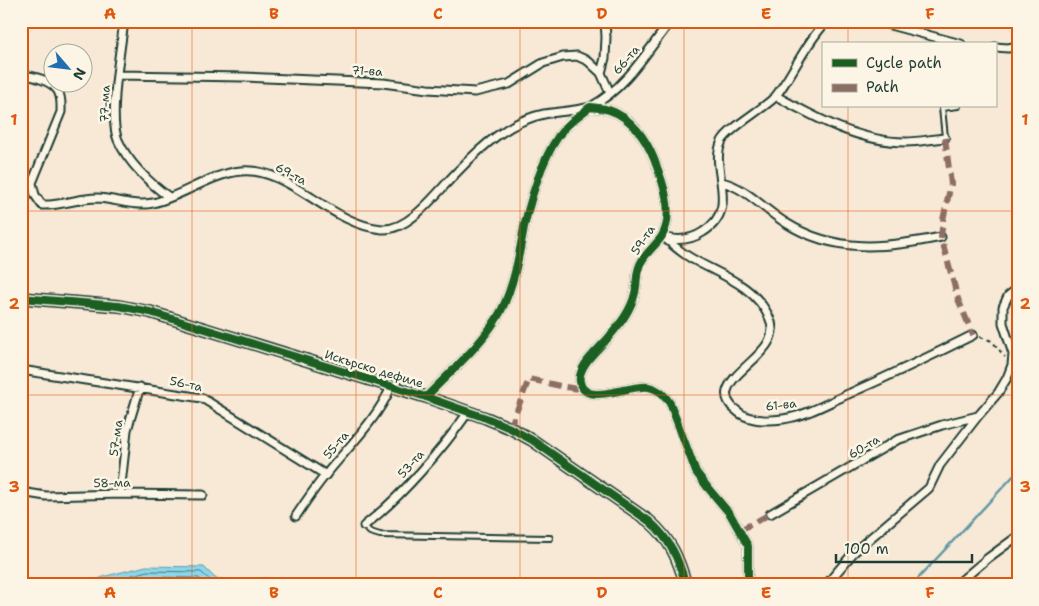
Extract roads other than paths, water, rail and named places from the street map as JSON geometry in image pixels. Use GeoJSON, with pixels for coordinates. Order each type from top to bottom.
{"type":"FeatureCollection","features":[{"type":"Feature","properties":{"kind":"main road","name":"Искърско дефиле"},"geometry":{"type":"LineString","coordinates":[[21,298],[119,306],[150,312],[426,397],[469,411],[510,428],[532,440],[649,521],[672,545],[686,585]]}},
{"type":"Feature","properties":{"kind":"street","name":"77-ма"},"geometry":{"type":"LineString","coordinates":[[124,21],[114,110],[118,139],[124,150],[147,179],[169,197]]}},
{"type":"Feature","properties":{"kind":"street"},"geometry":{"type":"LineString","coordinates":[[605,21],[606,37],[601,73],[610,93]]}},
{"type":"Feature","properties":{"kind":"street","name":"66-та"},"geometry":{"type":"LineString","coordinates":[[590,107],[610,93],[626,78],[671,21]]}},
{"type":"Feature","properties":{"kind":"street"},"geometry":{"type":"LineString","coordinates":[[662,236],[677,240],[687,239],[710,228],[717,221],[721,212],[722,182],[719,152],[723,140],[776,96],[827,21]]}},
{"type":"Feature","properties":{"kind":"street"},"geometry":{"type":"LineString","coordinates":[[875,21],[954,42]]}},
{"type":"Feature","properties":{"kind":"street"},"geometry":{"type":"LineString","coordinates":[[996,47],[1008,48],[1018,46]]}},
{"type":"Feature","properties":{"kind":"street","name":"71-ва"},"geometry":{"type":"LineString","coordinates":[[118,75],[374,82],[428,89],[475,92],[509,84],[543,63],[563,57],[577,56],[588,61],[601,73]]}},
{"type":"Feature","properties":{"kind":"street","name":"69-та"},"geometry":{"type":"LineString","coordinates":[[21,76],[36,78],[48,84],[58,90],[61,100],[61,112],[32,183],[34,195],[42,205],[55,206],[76,200],[96,198],[137,205],[169,197],[225,174],[241,171],[258,171],[275,177],[347,220],[367,228],[384,229],[399,227],[416,215],[474,155],[495,137],[516,124],[541,114],[590,107]]}},
{"type":"Feature","properties":{"kind":"street"},"geometry":{"type":"LineString","coordinates":[[776,96],[821,121],[853,132],[906,142],[945,138]]}},
{"type":"Feature","properties":{"kind":"street"},"geometry":{"type":"LineString","coordinates":[[426,397],[487,333],[501,311],[512,285],[532,197],[549,154],[564,130],[590,107]]}},
{"type":"Feature","properties":{"kind":"street","name":"59-та"},"geometry":{"type":"LineString","coordinates":[[590,107],[610,110],[625,118],[639,132],[651,151],[665,191],[668,210],[662,236],[645,256],[639,267],[635,295],[630,308],[622,321],[584,366],[580,375],[580,383],[583,389],[597,395],[634,387],[649,387],[665,396],[670,403],[696,472],[730,514],[748,546],[748,585]]}},
{"type":"Feature","properties":{"kind":"street"},"geometry":{"type":"LineString","coordinates":[[722,182],[734,185],[786,223],[802,232],[837,244],[858,246],[918,242],[941,237]]}},
{"type":"Feature","properties":{"kind":"street","name":"61-ва"},"geometry":{"type":"LineString","coordinates":[[662,236],[686,255],[751,292],[762,304],[770,318],[773,329],[768,342],[732,382],[726,392],[728,402],[737,412],[750,418],[784,419],[806,413],[888,377],[973,335]]}},
{"type":"Feature","properties":{"kind":"street"},"geometry":{"type":"LineString","coordinates":[[826,585],[854,552],[928,488],[940,465],[998,392],[1007,378],[1012,365],[1013,354],[1003,323],[1003,307],[1008,296],[1013,292],[1018,292]]}},
{"type":"Feature","properties":{"kind":"street","name":"56-та"},"geometry":{"type":"LineString","coordinates":[[21,370],[202,398],[326,475]]}},
{"type":"Feature","properties":{"kind":"street","name":"57-ма"},"geometry":{"type":"LineString","coordinates":[[120,494],[127,430],[140,387]]}},
{"type":"Feature","properties":{"kind":"street","name":"55-та"},"geometry":{"type":"LineString","coordinates":[[296,516],[326,475],[375,416],[392,387]]}},
{"type":"Feature","properties":{"kind":"street","name":"53-та"},"geometry":{"type":"LineString","coordinates":[[364,526],[382,512],[398,495],[445,443],[469,411]]}},
{"type":"Feature","properties":{"kind":"street","name":"60-та"},"geometry":{"type":"LineString","coordinates":[[770,514],[897,440],[942,425],[978,416]]}},
{"type":"Feature","properties":{"kind":"street","name":"58-ма"},"geometry":{"type":"LineString","coordinates":[[21,492],[46,496],[120,494],[203,495]]}},
{"type":"Feature","properties":{"kind":"street"},"geometry":{"type":"LineString","coordinates":[[956,585],[1018,536]]}},
{"type":"Feature","properties":{"kind":"lane"},"geometry":{"type":"LineString","coordinates":[[942,108],[945,138]]}},
{"type":"Feature","properties":{"kind":"lane"},"geometry":{"type":"LineString","coordinates":[[364,526],[370,532],[380,535],[550,538]]}},
{"type":"Feature","properties":{"kind":"water"},"geometry":{"type":"Polygon","coordinates":[[[146,566],[204,567],[215,578],[243,582],[264,578],[280,585],[82,585],[106,576],[146,566]]]}},
{"type":"Feature","properties":{"kind":"waterway"},"geometry":{"type":"LineString","coordinates":[[912,585],[1018,471]]}}]}
